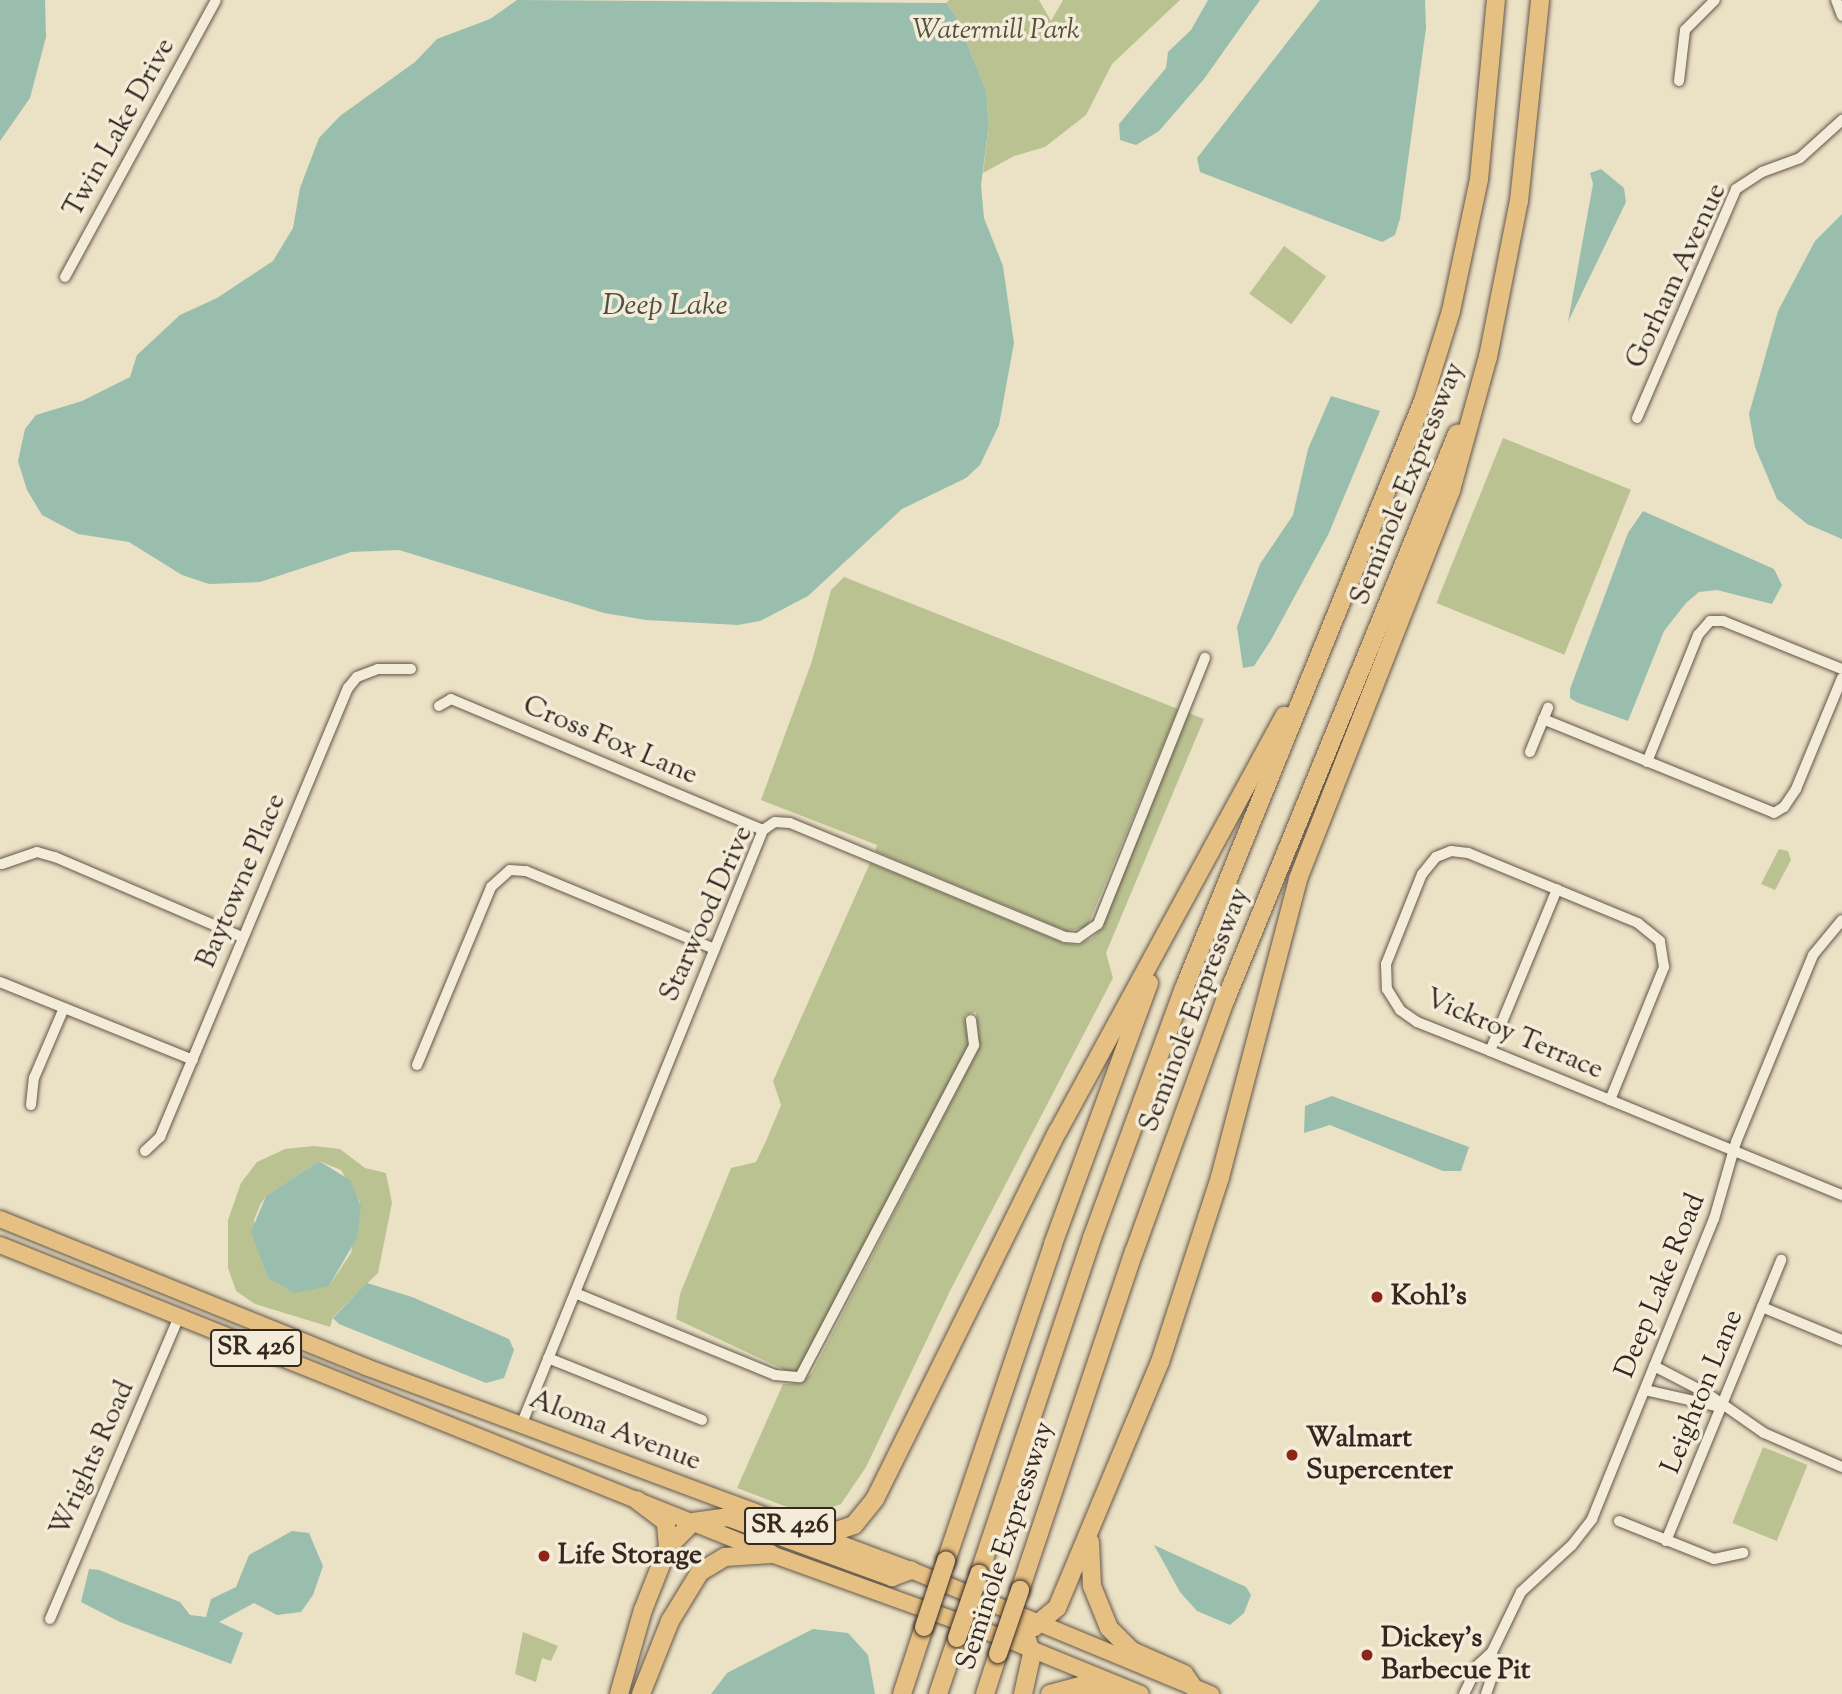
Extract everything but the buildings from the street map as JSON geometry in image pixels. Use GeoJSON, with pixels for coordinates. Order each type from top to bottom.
{"type":"FeatureCollection","features":[{"type":"Feature","properties":{"kind":"highway","name":"Seminole Expressway"},"geometry":{"type":"LineString","coordinates":[[938,1694],[1130,1130],[1423,401],[1451,311],[1479,179],[1496,0]]}},
{"type":"Feature","properties":{"kind":"highway"},"geometry":{"type":"LineString","coordinates":[[999,1645],[1033,1627],[1061,1602],[1186,1286],[1220,1177],[1268,979],[1298,879],[1451,490],[1488,357],[1529,139],[1540,0]]}},
{"type":"Feature","properties":{"kind":"highway","name":"Seminole Expressway"},"geometry":{"type":"LineString","coordinates":[[985,1694],[999,1645],[1020,1590],[1133,1252],[1225,1001],[1488,357]]}},
{"type":"Feature","properties":{"kind":"highway"},"geometry":{"type":"LineString","coordinates":[[819,1537],[854,1525],[875,1499],[1052,1143],[1322,649]]}},
{"type":"Feature","properties":{"kind":"highway"},"geometry":{"type":"LineString","coordinates":[[902,1694],[1053,1244],[1170,927]]}},
{"type":"Feature","properties":{"kind":"highway"},"geometry":{"type":"LineString","coordinates":[[637,1500],[666,1521],[668,1547]]}},
{"type":"Feature","properties":{"kind":"highway"},"geometry":{"type":"LineString","coordinates":[[619,1694],[643,1610],[668,1547],[693,1522],[716,1517],[738,1519],[892,1577],[911,1570]]}},
{"type":"Feature","properties":{"kind":"highway"},"geometry":{"type":"LineString","coordinates":[[1090,1531],[1091,1587],[1109,1628],[1132,1651],[1184,1674],[1193,1687]]}},
{"type":"Feature","properties":{"kind":"highway"},"geometry":{"type":"LineString","coordinates":[[641,1694],[670,1621],[700,1572],[725,1557],[771,1554]]}},
{"type":"Feature","properties":{"kind":"highway"},"geometry":{"type":"LineString","coordinates":[[1015,1614],[1033,1627]]}},
{"type":"Feature","properties":{"kind":"highway"},"geometry":{"type":"LineString","coordinates":[[1023,1694],[1033,1627]]}},
{"type":"Feature","properties":{"kind":"highway"},"geometry":{"type":"LineString","coordinates":[[1050,1694],[1084,1685],[1122,1694]]}},
{"type":"Feature","properties":{"kind":"main road","name":"Aloma Avenue"},"geometry":{"type":"LineString","coordinates":[[0,1219],[221,1309],[911,1570],[1015,1614]]}},
{"type":"Feature","properties":{"kind":"main road","name":"Aloma Avenue"},"geometry":{"type":"LineString","coordinates":[[0,1245],[999,1645],[1031,1648],[1140,1694]]}},
{"type":"Feature","properties":{"kind":"main road"},"geometry":{"type":"LineString","coordinates":[[179,1317],[221,1309]]}},
{"type":"Feature","properties":{"kind":"main road"},"geometry":{"type":"LineString","coordinates":[[348,1385],[371,1384],[496,1429],[522,1423]]}},
{"type":"Feature","properties":{"kind":"main road"},"geometry":{"type":"LineString","coordinates":[[1033,1627],[1211,1694]]}},
{"type":"Feature","properties":{"kind":"street","name":"Twin Lake Drive"},"geometry":{"type":"LineString","coordinates":[[65,277],[216,0]]}},
{"type":"Feature","properties":{"kind":"street"},"geometry":{"type":"LineString","coordinates":[[1679,81],[1685,30],[1715,0]]}},
{"type":"Feature","properties":{"kind":"street"},"geometry":{"type":"LineString","coordinates":[[1836,0],[1842,16]]}},
{"type":"Feature","properties":{"kind":"street","name":"Gorham Avenue"},"geometry":{"type":"LineString","coordinates":[[1637,418],[1736,189],[1762,172],[1800,158],[1842,120]]}},
{"type":"Feature","properties":{"kind":"street"},"geometry":{"type":"LineString","coordinates":[[1647,762],[1698,635],[1710,621],[1723,621],[1842,668]]}},
{"type":"Feature","properties":{"kind":"street","name":"Starwood Drive"},"geometry":{"type":"LineString","coordinates":[[522,1423],[763,830],[775,822],[790,823],[1065,937],[1078,938],[1098,924],[1205,658]]}},
{"type":"Feature","properties":{"kind":"street","name":"Baytowne Place"},"geometry":{"type":"LineString","coordinates":[[145,1152],[160,1137],[348,688],[357,677],[378,668],[411,669]]}},
{"type":"Feature","properties":{"kind":"street"},"geometry":{"type":"LineString","coordinates":[[1543,719],[1774,813],[1784,807],[1796,789],[1842,678]]}},
{"type":"Feature","properties":{"kind":"street","name":"Cross Fox Lane"},"geometry":{"type":"LineString","coordinates":[[439,706],[451,699],[763,830]]}},
{"type":"Feature","properties":{"kind":"street"},"geometry":{"type":"LineString","coordinates":[[1530,751],[1548,708]]}},
{"type":"Feature","properties":{"kind":"street","name":"Vickroy Terrace"},"geometry":{"type":"LineString","coordinates":[[1610,1100],[1661,976],[1664,949],[1654,934],[1638,923],[1459,851],[1436,857],[1418,886],[1386,964],[1389,997],[1417,1022],[1842,1195]]}},
{"type":"Feature","properties":{"kind":"street"},"geometry":{"type":"LineString","coordinates":[[2,863],[37,852],[55,857],[242,937]]}},
{"type":"Feature","properties":{"kind":"street"},"geometry":{"type":"LineString","coordinates":[[417,1065],[491,887],[510,870],[526,871],[714,949]]}},
{"type":"Feature","properties":{"kind":"street"},"geometry":{"type":"LineString","coordinates":[[1490,1051],[1557,889]]}},
{"type":"Feature","properties":{"kind":"street","name":"Deep Lake Road"},"geometry":{"type":"LineString","coordinates":[[1464,1694],[1478,1665],[1492,1652],[1521,1592],[1572,1545],[1592,1518],[1720,1204],[1734,1151],[1813,955],[1842,920]]}},
{"type":"Feature","properties":{"kind":"street"},"geometry":{"type":"LineString","coordinates":[[0,982],[193,1060]]}},
{"type":"Feature","properties":{"kind":"street"},"geometry":{"type":"LineString","coordinates":[[32,1105],[34,1078],[64,1008]]}},
{"type":"Feature","properties":{"kind":"street"},"geometry":{"type":"LineString","coordinates":[[575,1293],[775,1375],[800,1377],[974,1045],[971,1020]]}},
{"type":"Feature","properties":{"kind":"street","name":"Leighton Lane"},"geometry":{"type":"LineString","coordinates":[[1666,1541],[1782,1260]]}},
{"type":"Feature","properties":{"kind":"street"},"geometry":{"type":"LineString","coordinates":[[1762,1307],[1842,1340]]}},
{"type":"Feature","properties":{"kind":"street","name":"Wrights Road"},"geometry":{"type":"LineString","coordinates":[[50,1619],[179,1317]]}},
{"type":"Feature","properties":{"kind":"street"},"geometry":{"type":"LineString","coordinates":[[548,1358],[702,1420]]}},
{"type":"Feature","properties":{"kind":"street"},"geometry":{"type":"LineString","coordinates":[[1654,1366],[1708,1394],[1721,1407],[1774,1438],[1842,1467]]}},
{"type":"Feature","properties":{"kind":"street"},"geometry":{"type":"LineString","coordinates":[[1645,1390],[1721,1407]]}},
{"type":"Feature","properties":{"kind":"street"},"geometry":{"type":"LineString","coordinates":[[1619,1521],[1714,1559],[1742,1553]]}},
{"type":"Feature","properties":{"kind":"street","name":"Deep Lake Road"},"geometry":{"type":"LineString","coordinates":[[1486,1694],[1494,1671],[1492,1652]]}},
{"type":"Feature","properties":{"kind":"green space","name":"Watermill Park"},"geometry":{"type":"Polygon","coordinates":[[[949,0],[1039,0],[1051,21],[1063,0],[1180,0],[1112,64],[1086,115],[1045,147],[1014,156],[983,173],[989,123],[986,91],[956,16],[946,3],[949,0]]]}},
{"type":"Feature","properties":{"kind":"green space"},"geometry":{"type":"Polygon","coordinates":[[[1284,246],[1326,277],[1291,324],[1249,294],[1284,246]]]}},
{"type":"Feature","properties":{"kind":"green space"},"geometry":{"type":"Polygon","coordinates":[[[1503,438],[1631,490],[1564,655],[1436,603],[1503,438]]]}},
{"type":"Feature","properties":{"kind":"green space"},"geometry":{"type":"Polygon","coordinates":[[[844,577],[1178,709],[1087,927],[1067,931],[875,851],[877,845],[761,800],[812,661],[831,590],[844,577]]]}},
{"type":"Feature","properties":{"kind":"green space"},"geometry":{"type":"Polygon","coordinates":[[[1189,713],[1204,719],[1106,953],[1113,978],[951,1289],[866,1467],[841,1504],[808,1515],[737,1488],[783,1384],[801,1383],[812,1373],[979,1048],[976,1012],[965,1015],[968,1045],[798,1371],[789,1372],[676,1319],[680,1294],[731,1168],[756,1162],[766,1141],[781,1105],[773,1081],[870,863],[1063,943],[1077,945],[1092,938],[1102,928],[1189,713]]]}},
{"type":"Feature","properties":{"kind":"green space"},"geometry":{"type":"Polygon","coordinates":[[[1779,849],[1788,851],[1791,860],[1775,890],[1761,884],[1779,849]]]}},
{"type":"Feature","properties":{"kind":"green space"},"geometry":{"type":"Polygon","coordinates":[[[314,1146],[340,1149],[365,1168],[386,1173],[392,1203],[378,1273],[333,1317],[330,1327],[255,1304],[236,1291],[228,1268],[228,1220],[241,1183],[257,1162],[285,1149],[314,1146]],[[319,1161],[266,1196],[254,1220],[268,1278],[329,1286],[351,1253],[360,1202],[341,1170],[319,1161]]]}},
{"type":"Feature","properties":{"kind":"green space"},"geometry":{"type":"Polygon","coordinates":[[[1763,1447],[1808,1465],[1777,1541],[1732,1523],[1763,1447]]]}},
{"type":"Feature","properties":{"kind":"green space"},"geometry":{"type":"Polygon","coordinates":[[[523,1632],[558,1646],[551,1661],[542,1658],[536,1682],[515,1674],[523,1632]]]}},
{"type":"Feature","properties":{"kind":"water"},"geometry":{"type":"Polygon","coordinates":[[[0,0],[45,0],[46,37],[30,98],[0,141],[0,0]]]}},
{"type":"Feature","properties":{"kind":"water","name":"Deep Lake"},"geometry":{"type":"Polygon","coordinates":[[[517,0],[946,3],[956,16],[986,91],[989,123],[981,185],[984,218],[1003,266],[1014,343],[999,425],[980,465],[966,478],[902,509],[808,596],[760,621],[738,625],[646,620],[604,613],[399,550],[351,552],[260,582],[209,584],[182,575],[129,542],[78,534],[42,515],[27,490],[18,461],[25,429],[36,415],[82,401],[130,377],[137,355],[180,315],[217,298],[273,261],[293,228],[300,188],[319,138],[340,116],[415,62],[437,39],[490,19],[517,0]]]}},
{"type":"Feature","properties":{"kind":"water"},"geometry":{"type":"Polygon","coordinates":[[[1208,0],[1260,0],[1204,79],[1159,131],[1136,145],[1120,140],[1119,124],[1166,68],[1168,52],[1191,30],[1208,0]]]}},
{"type":"Feature","properties":{"kind":"water"},"geometry":{"type":"Polygon","coordinates":[[[1320,0],[1425,0],[1426,28],[1400,219],[1395,235],[1382,242],[1200,172],[1197,158],[1320,0]]]}},
{"type":"Feature","properties":{"kind":"water"},"geometry":{"type":"Polygon","coordinates":[[[1601,169],[1624,188],[1626,202],[1568,322],[1593,184],[1590,173],[1601,169]]]}},
{"type":"Feature","properties":{"kind":"water"},"geometry":{"type":"Polygon","coordinates":[[[1842,214],[1842,539],[1807,524],[1777,499],[1755,447],[1749,414],[1778,311],[1815,241],[1842,214]]]}},
{"type":"Feature","properties":{"kind":"water"},"geometry":{"type":"Polygon","coordinates":[[[1331,396],[1380,411],[1328,535],[1271,640],[1254,666],[1243,668],[1237,627],[1260,564],[1293,515],[1308,449],[1331,396]]]}},
{"type":"Feature","properties":{"kind":"water"},"geometry":{"type":"Polygon","coordinates":[[[1643,511],[1774,569],[1782,585],[1772,604],[1717,590],[1699,592],[1686,603],[1664,631],[1628,721],[1576,702],[1570,698],[1570,689],[1628,533],[1643,511]]]}},
{"type":"Feature","properties":{"kind":"water"},"geometry":{"type":"Polygon","coordinates":[[[1332,1096],[1469,1147],[1461,1171],[1443,1171],[1330,1125],[1304,1133],[1305,1106],[1332,1096]]]}},
{"type":"Feature","properties":{"kind":"water"},"geometry":{"type":"Polygon","coordinates":[[[319,1161],[350,1180],[361,1206],[357,1238],[329,1286],[295,1293],[268,1278],[251,1232],[266,1196],[319,1161]]]}},
{"type":"Feature","properties":{"kind":"water"},"geometry":{"type":"Polygon","coordinates":[[[367,1283],[412,1297],[509,1339],[514,1350],[504,1378],[486,1383],[339,1324],[333,1318],[367,1283]]]}},
{"type":"Feature","properties":{"kind":"water"},"geometry":{"type":"Polygon","coordinates":[[[292,1531],[309,1533],[323,1566],[313,1595],[301,1612],[277,1615],[254,1603],[219,1622],[243,1633],[231,1664],[120,1622],[81,1602],[89,1569],[99,1570],[180,1602],[190,1615],[206,1617],[211,1599],[236,1587],[249,1555],[292,1531]]]}},
{"type":"Feature","properties":{"kind":"water"},"geometry":{"type":"Polygon","coordinates":[[[1154,1545],[1246,1587],[1251,1595],[1244,1613],[1230,1625],[1197,1611],[1180,1592],[1154,1545]]]}},
{"type":"Feature","properties":{"kind":"water"},"geometry":{"type":"Polygon","coordinates":[[[813,1629],[848,1633],[868,1655],[875,1694],[711,1694],[727,1673],[813,1629]]]}},
{"type":"Feature","properties":{"kind":"place","name":"Kohl's"},"geometry":{"type":"Point","coordinates":[1377,1297]}},
{"type":"Feature","properties":{"kind":"place","name":"Walmart Supercenter"},"geometry":{"type":"Point","coordinates":[1292,1455]}},
{"type":"Feature","properties":{"kind":"place","name":"Life Storage"},"geometry":{"type":"Point","coordinates":[544,1556]}},
{"type":"Feature","properties":{"kind":"place","name":"Dickey's Barbecue Pit"},"geometry":{"type":"Point","coordinates":[1367,1655]}}]}
